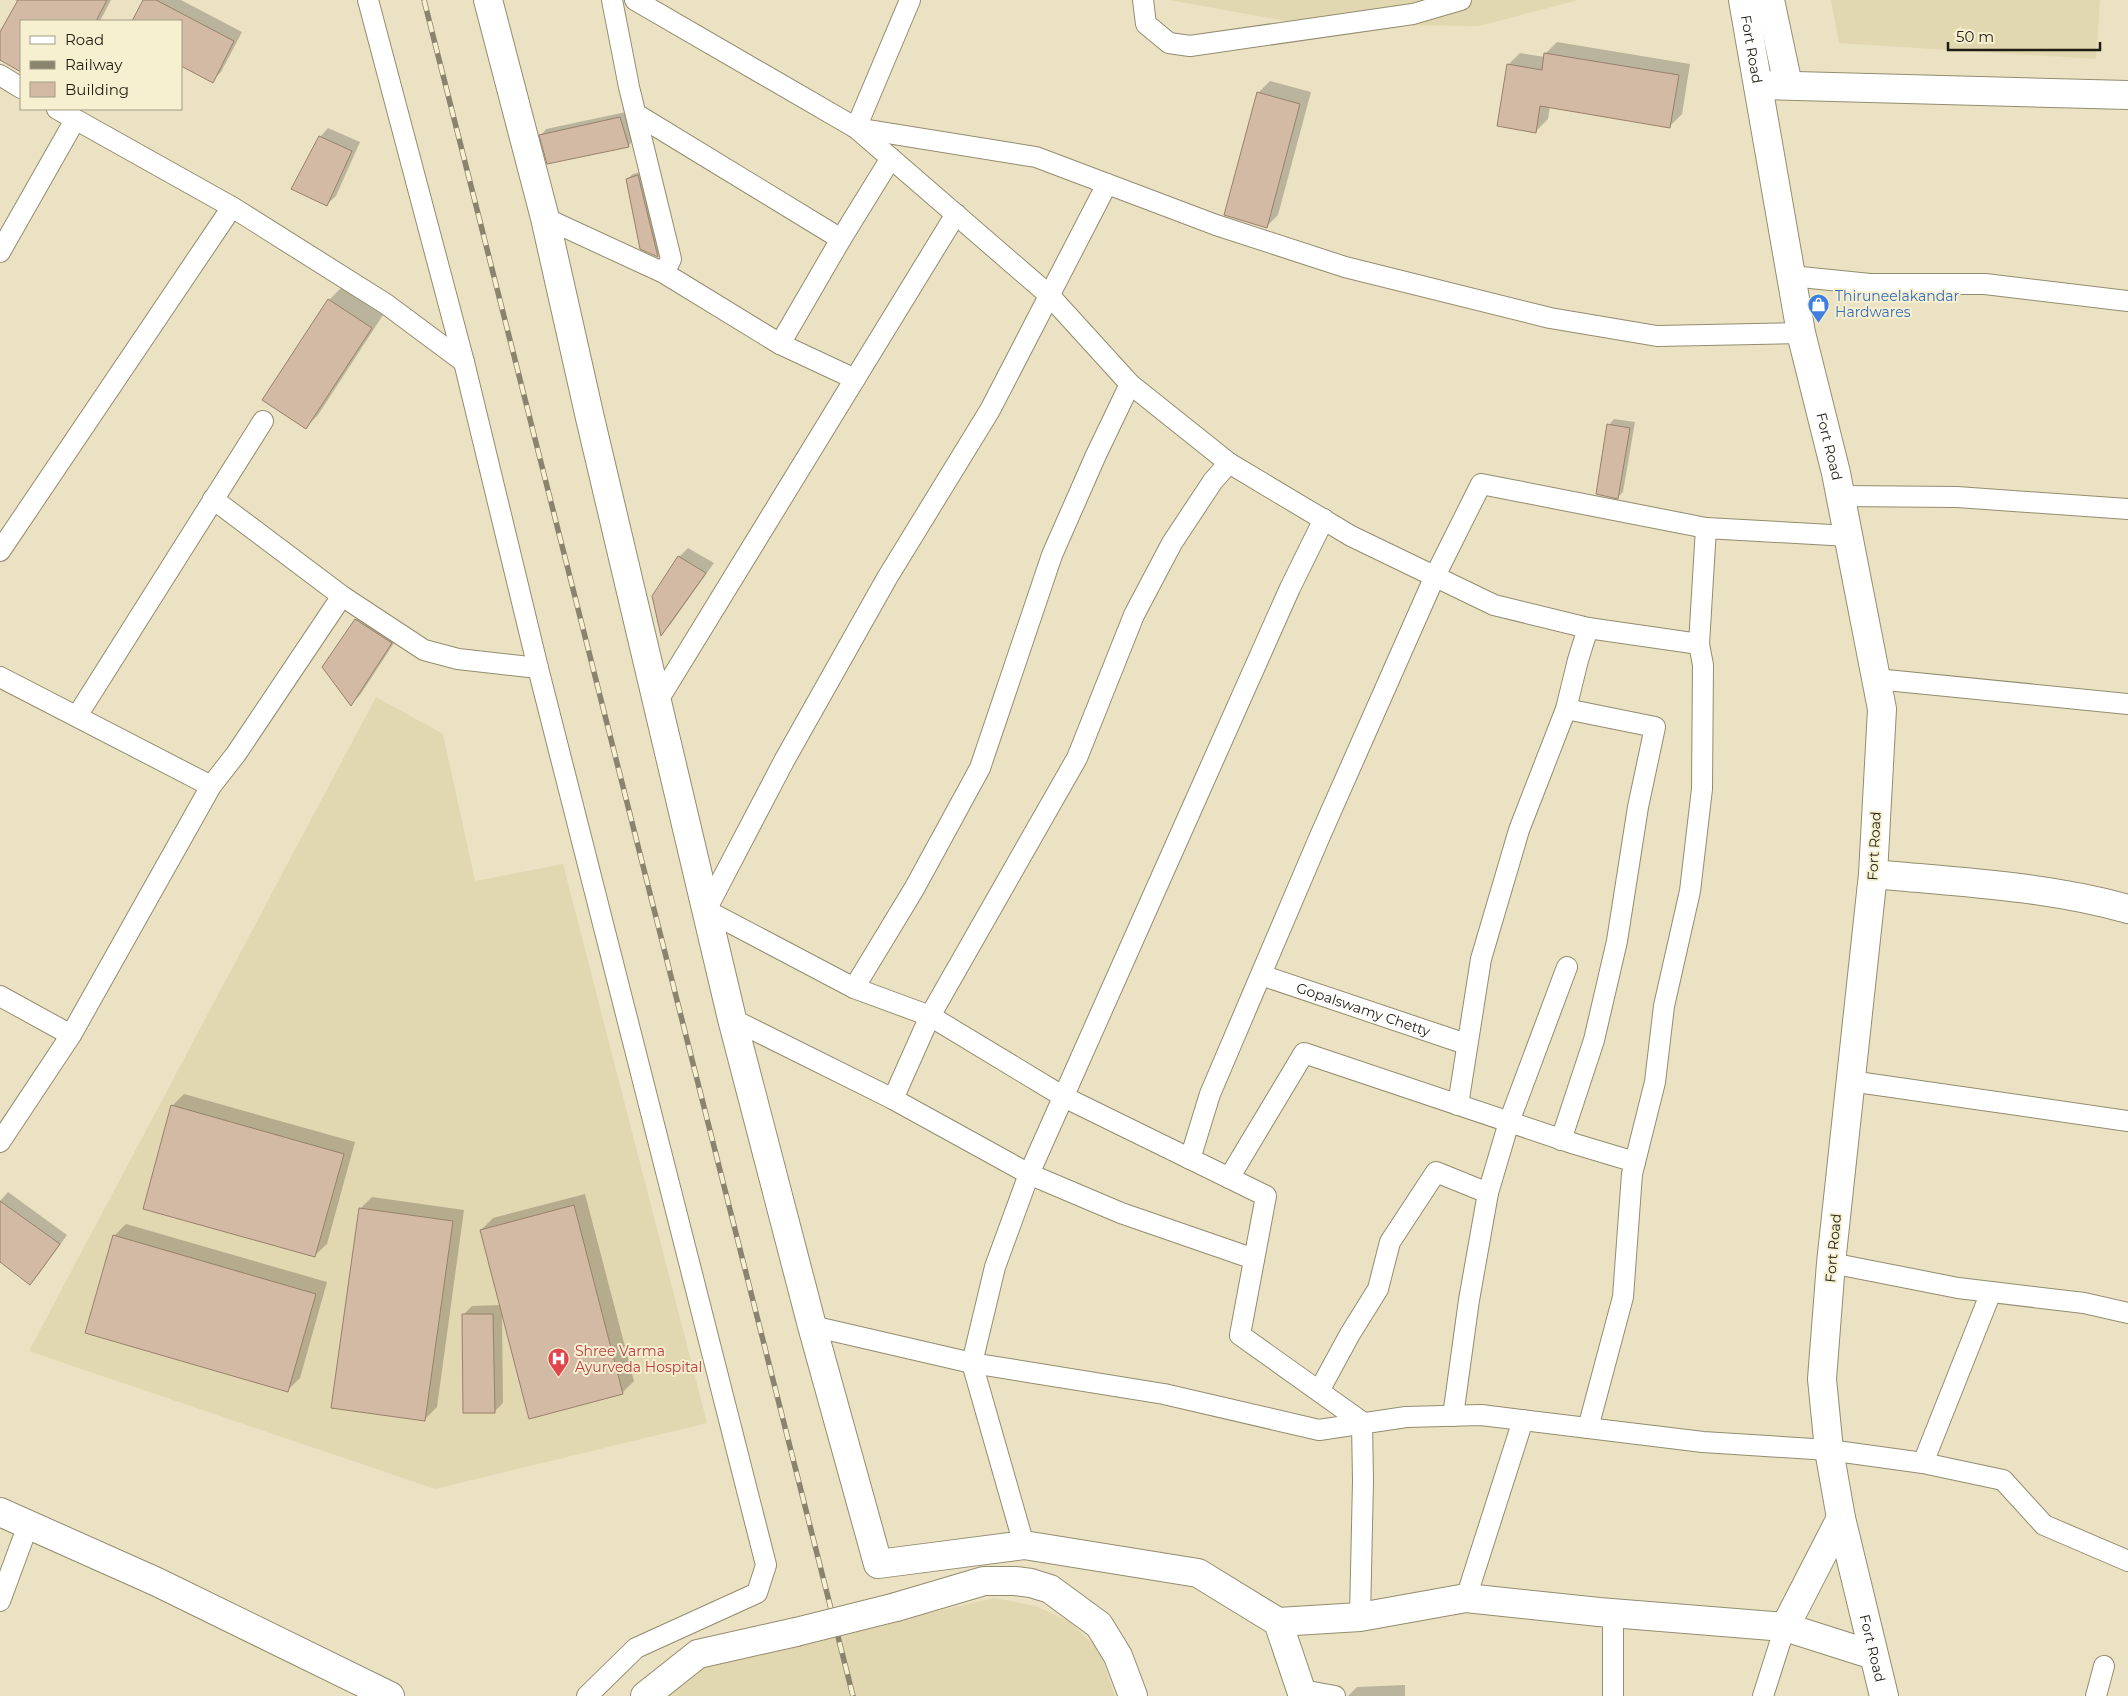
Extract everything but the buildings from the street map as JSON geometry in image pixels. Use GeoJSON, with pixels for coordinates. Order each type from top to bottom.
{"type":"FeatureCollection","features":[{"type":"Feature","properties":{"kind":"street"},"geometry":{"type":"LineString","coordinates":[[368,0],[464,362],[538,668],[766,1565],[757,1593],[636,1648],[587,1696]]}},
{"type":"Feature","properties":{"kind":"street"},"geometry":{"type":"LineString","coordinates":[[488,0],[545,218],[732,1019],[812,1326],[878,1564],[1024,1545],[1198,1572],[1278,1622],[1360,1617],[1466,1598],[1613,1613],[1785,1627],[1873,1655]]}},
{"type":"Feature","properties":{"kind":"street"},"geometry":{"type":"LineString","coordinates":[[612,0],[636,114],[672,258],[664,273]]}},
{"type":"Feature","properties":{"kind":"street"},"geometry":{"type":"LineString","coordinates":[[635,0],[856,128],[1049,295],[1130,384],[1229,463],[1351,536],[1494,605],[1588,628],[1699,644]]}},
{"type":"Feature","properties":{"kind":"street"},"geometry":{"type":"LineString","coordinates":[[856,128],[910,0]]}},
{"type":"Feature","properties":{"kind":"street"},"geometry":{"type":"LineString","coordinates":[[1143,0],[1146,24],[1169,43],[1190,46],[1413,14],[1461,0]]}},
{"type":"Feature","properties":{"kind":"street","name":"Fort Road"},"geometry":{"type":"LineString","coordinates":[[1743,0],[1801,333],[1841,496],[1882,708],[1873,874],[1830,1264],[1822,1379],[1829,1450],[1841,1518],[1884,1696]]}},
{"type":"Feature","properties":{"kind":"street"},"geometry":{"type":"LineString","coordinates":[[1770,0],[1788,85]]}},
{"type":"Feature","properties":{"kind":"street"},"geometry":{"type":"LineString","coordinates":[[0,76],[20,87]]}},
{"type":"Feature","properties":{"kind":"street"},"geometry":{"type":"LineString","coordinates":[[1758,85],[2128,95]]}},
{"type":"Feature","properties":{"kind":"street"},"geometry":{"type":"LineString","coordinates":[[59,110],[232,207],[386,304],[464,362]]}},
{"type":"Feature","properties":{"kind":"street"},"geometry":{"type":"LineString","coordinates":[[636,114],[841,239]]}},
{"type":"Feature","properties":{"kind":"street"},"geometry":{"type":"LineString","coordinates":[[0,252],[75,120]]}},
{"type":"Feature","properties":{"kind":"street"},"geometry":{"type":"LineString","coordinates":[[856,128],[1036,157],[1216,225],[1345,266],[1550,318],[1657,336],[1801,333]]}},
{"type":"Feature","properties":{"kind":"street"},"geometry":{"type":"LineString","coordinates":[[780,344],[891,158]]}},
{"type":"Feature","properties":{"kind":"street"},"geometry":{"type":"LineString","coordinates":[[706,910],[784,761],[887,578],[990,410],[1107,184]]}},
{"type":"Feature","properties":{"kind":"street"},"geometry":{"type":"LineString","coordinates":[[0,551],[232,207]]}},
{"type":"Feature","properties":{"kind":"street"},"geometry":{"type":"LineString","coordinates":[[657,702],[956,214]]}},
{"type":"Feature","properties":{"kind":"street"},"geometry":{"type":"LineString","coordinates":[[545,218],[664,273],[780,344],[855,379]]}},
{"type":"Feature","properties":{"kind":"street"},"geometry":{"type":"LineString","coordinates":[[1791,276],[1870,284],[1985,284],[2128,301]]}},
{"type":"Feature","properties":{"kind":"street"},"geometry":{"type":"LineString","coordinates":[[854,988],[914,889],[980,768],[1052,555],[1130,384]]}},
{"type":"Feature","properties":{"kind":"street"},"geometry":{"type":"LineString","coordinates":[[77,716],[212,499],[263,421]]}},
{"type":"Feature","properties":{"kind":"street"},"geometry":{"type":"LineString","coordinates":[[893,1098],[930,1016],[1077,758],[1134,615],[1172,543],[1229,463]]}},
{"type":"Feature","properties":{"kind":"street"},"geometry":{"type":"LineString","coordinates":[[1190,1159],[1210,1094],[1261,975],[1435,576],[1482,484],[1706,528],[1848,536]]}},
{"type":"Feature","properties":{"kind":"street"},"geometry":{"type":"LineString","coordinates":[[1841,496],[1957,497],[2128,509]]}},
{"type":"Feature","properties":{"kind":"street"},"geometry":{"type":"LineString","coordinates":[[212,499],[342,596],[424,650],[458,659],[538,668]]}},
{"type":"Feature","properties":{"kind":"street"},"geometry":{"type":"LineString","coordinates":[[1024,1545],[972,1363],[995,1267],[1028,1174],[1286,597],[1324,519]]}},
{"type":"Feature","properties":{"kind":"street"},"geometry":{"type":"LineString","coordinates":[[1588,1428],[1623,1297],[1632,1174],[1655,1082],[1664,1006],[1690,891],[1702,789],[1703,675],[1699,644],[1706,528]]}},
{"type":"Feature","properties":{"kind":"street"},"geometry":{"type":"LineString","coordinates":[[0,1142],[71,1035],[211,786],[236,754],[342,596]]}},
{"type":"Feature","properties":{"kind":"street"},"geometry":{"type":"LineString","coordinates":[[1458,1105],[1466,1044],[1481,959],[1520,830],[1566,709],[1588,628]]}},
{"type":"Feature","properties":{"kind":"street"},"geometry":{"type":"LineString","coordinates":[[0,677],[211,786]]}},
{"type":"Feature","properties":{"kind":"street"},"geometry":{"type":"LineString","coordinates":[[1876,679],[2128,704]]}},
{"type":"Feature","properties":{"kind":"street"},"geometry":{"type":"LineString","coordinates":[[1561,1140],[1594,1040],[1617,941],[1638,807],[1655,727],[1566,709]]}},
{"type":"Feature","properties":{"kind":"street"},"geometry":{"type":"LineString","coordinates":[[1873,874],[2005,887],[2100,901],[2128,909]]}},
{"type":"Feature","properties":{"kind":"street"},"geometry":{"type":"LineString","coordinates":[[706,910],[854,988],[930,1016],[1064,1097],[1266,1196],[1240,1335],[1362,1422]]}},
{"type":"Feature","properties":{"kind":"street"},"geometry":{"type":"LineString","coordinates":[[1453,1416],[1469,1300],[1488,1193],[1509,1122],[1567,967]]}},
{"type":"Feature","properties":{"kind":"street","name":"Gopalswamy Chetty"},"geometry":{"type":"LineString","coordinates":[[1261,975],[1466,1044]]}},
{"type":"Feature","properties":{"kind":"street"},"geometry":{"type":"LineString","coordinates":[[0,996],[71,1035]]}},
{"type":"Feature","properties":{"kind":"street"},"geometry":{"type":"LineString","coordinates":[[732,1019],[893,1098],[1028,1174],[1121,1212],[1254,1259]]}},
{"type":"Feature","properties":{"kind":"street"},"geometry":{"type":"LineString","coordinates":[[1230,1178],[1304,1053],[1561,1140],[1635,1162]]}},
{"type":"Feature","properties":{"kind":"street"},"geometry":{"type":"LineString","coordinates":[[1850,1081],[2128,1121]]}},
{"type":"Feature","properties":{"kind":"street"},"geometry":{"type":"LineString","coordinates":[[1318,1391],[1378,1289],[1390,1242],[1436,1172],[1488,1193]]}},
{"type":"Feature","properties":{"kind":"street"},"geometry":{"type":"LineString","coordinates":[[1830,1264],[1958,1288],[2084,1303],[2128,1313]]}},
{"type":"Feature","properties":{"kind":"street"},"geometry":{"type":"LineString","coordinates":[[1922,1463],[1991,1292]]}},
{"type":"Feature","properties":{"kind":"street"},"geometry":{"type":"LineString","coordinates":[[812,1326],[972,1363],[1164,1394],[1319,1430],[1362,1422],[1406,1417],[1481,1415],[1703,1442],[1829,1450],[1922,1463],[2003,1480],[2044,1525],[2128,1561]]}},
{"type":"Feature","properties":{"kind":"street"},"geometry":{"type":"LineString","coordinates":[[1466,1598],[1523,1420]]}},
{"type":"Feature","properties":{"kind":"street"},"geometry":{"type":"LineString","coordinates":[[1360,1617],[1363,1481],[1362,1422]]}},
{"type":"Feature","properties":{"kind":"street"},"geometry":{"type":"LineString","coordinates":[[0,1512],[157,1582],[390,1696]]}},
{"type":"Feature","properties":{"kind":"street"},"geometry":{"type":"LineString","coordinates":[[1762,1696],[1785,1627],[1841,1518]]}},
{"type":"Feature","properties":{"kind":"street"},"geometry":{"type":"LineString","coordinates":[[0,1601],[28,1525]]}},
{"type":"Feature","properties":{"kind":"street"},"geometry":{"type":"LineString","coordinates":[[645,1696],[698,1654],[896,1607],[984,1581],[1031,1583],[1050,1589],[1099,1625],[1118,1656],[1133,1696]]}},
{"type":"Feature","properties":{"kind":"street"},"geometry":{"type":"LineString","coordinates":[[1613,1613],[1613,1696]]}},
{"type":"Feature","properties":{"kind":"street"},"geometry":{"type":"LineString","coordinates":[[1278,1622],[1302,1693],[1335,1696]]}},
{"type":"Feature","properties":{"kind":"street"},"geometry":{"type":"LineString","coordinates":[[2096,1696],[2104,1666]]}},
{"type":"Feature","properties":{"kind":"shaded area"},"geometry":{"type":"Polygon","coordinates":[[[1169,0],[1578,0],[1479,26],[1303,24],[1169,0]]]}},
{"type":"Feature","properties":{"kind":"shaded area"},"geometry":{"type":"Polygon","coordinates":[[[1831,0],[2100,0],[2096,59],[1839,43],[1831,0]]]}},
{"type":"Feature","properties":{"kind":"shaded area"},"geometry":{"type":"Polygon","coordinates":[[[376,697],[443,734],[475,881],[563,864],[707,1423],[435,1489],[29,1351],[376,697]]]}},
{"type":"Feature","properties":{"kind":"shaded area"},"geometry":{"type":"Polygon","coordinates":[[[994,1598],[1036,1606],[1070,1622],[1100,1651],[1115,1696],[662,1696],[679,1680],[708,1665],[994,1598]]]}},
{"type":"Feature","properties":{"kind":"railway"},"geometry":{"type":"LineString","coordinates":[[424,0],[853,1696]]}},
{"type":"Feature","properties":{"kind":"place","name":"Thiruneelakandar Hardwares"},"geometry":{"type":"Point","coordinates":[1819,323]}},
{"type":"Feature","properties":{"kind":"place","name":"Shree Varma Ayurveda Hospital"},"geometry":{"type":"Point","coordinates":[559,1378]}}]}
